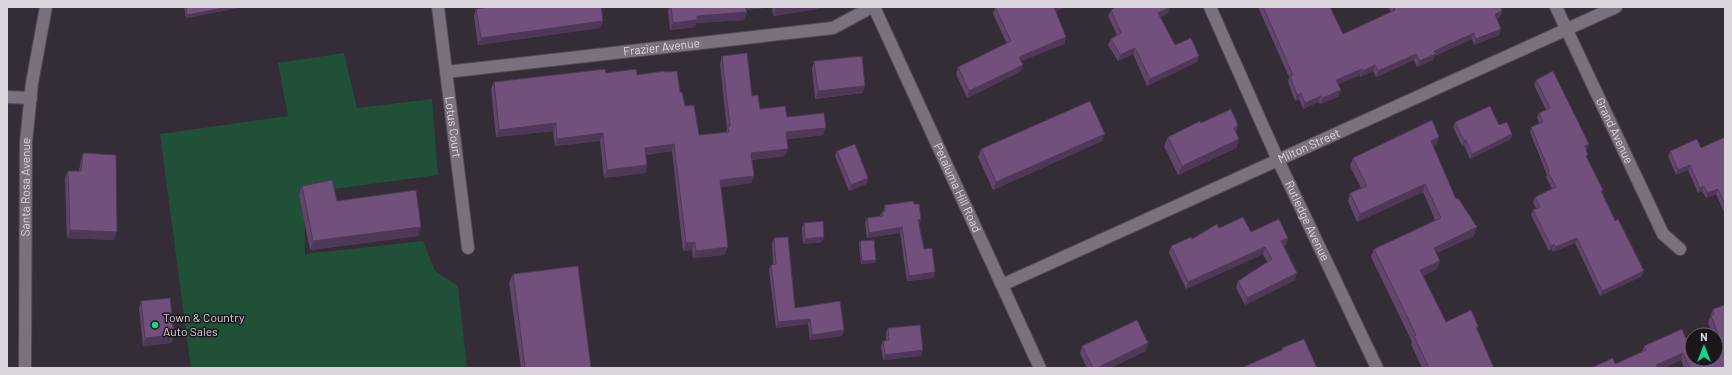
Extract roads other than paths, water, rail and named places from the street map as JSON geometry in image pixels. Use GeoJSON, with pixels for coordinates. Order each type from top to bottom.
{"type":"FeatureCollection","features":[{"type":"Feature","properties":{"kind":"street","name":"Santa Rosa Avenue"},"geometry":{"type":"LineString","coordinates":[[25,368],[26,142],[31,98],[46,7]]}},
{"type":"Feature","properties":{"kind":"street","name":"Lotus Court"},"geometry":{"type":"LineString","coordinates":[[438,7],[468,248]]}},
{"type":"Feature","properties":{"kind":"street","name":"Frazier Avenue"},"geometry":{"type":"LineString","coordinates":[[446,72],[833,28],[873,7]]}},
{"type":"Feature","properties":{"kind":"street","name":"Petaluma Hill Road"},"geometry":{"type":"LineString","coordinates":[[873,7],[1040,368]]}},
{"type":"Feature","properties":{"kind":"street","name":"Rutledge Avenue"},"geometry":{"type":"LineString","coordinates":[[1210,7],[1278,160],[1377,368]]}},
{"type":"Feature","properties":{"kind":"street","name":"Grand Avenue"},"geometry":{"type":"LineString","coordinates":[[1556,7],[1663,234],[1680,249]]}},
{"type":"Feature","properties":{"kind":"street","name":"Milton Street"},"geometry":{"type":"LineString","coordinates":[[1002,285],[1616,7]]}},
{"type":"Feature","properties":{"kind":"street"},"geometry":{"type":"LineString","coordinates":[[7,97],[31,98]]}},
{"type":"Feature","properties":{"kind":"place","name":"Town & Country Auto Sales"},"geometry":{"type":"Point","coordinates":[155,325]}}]}
